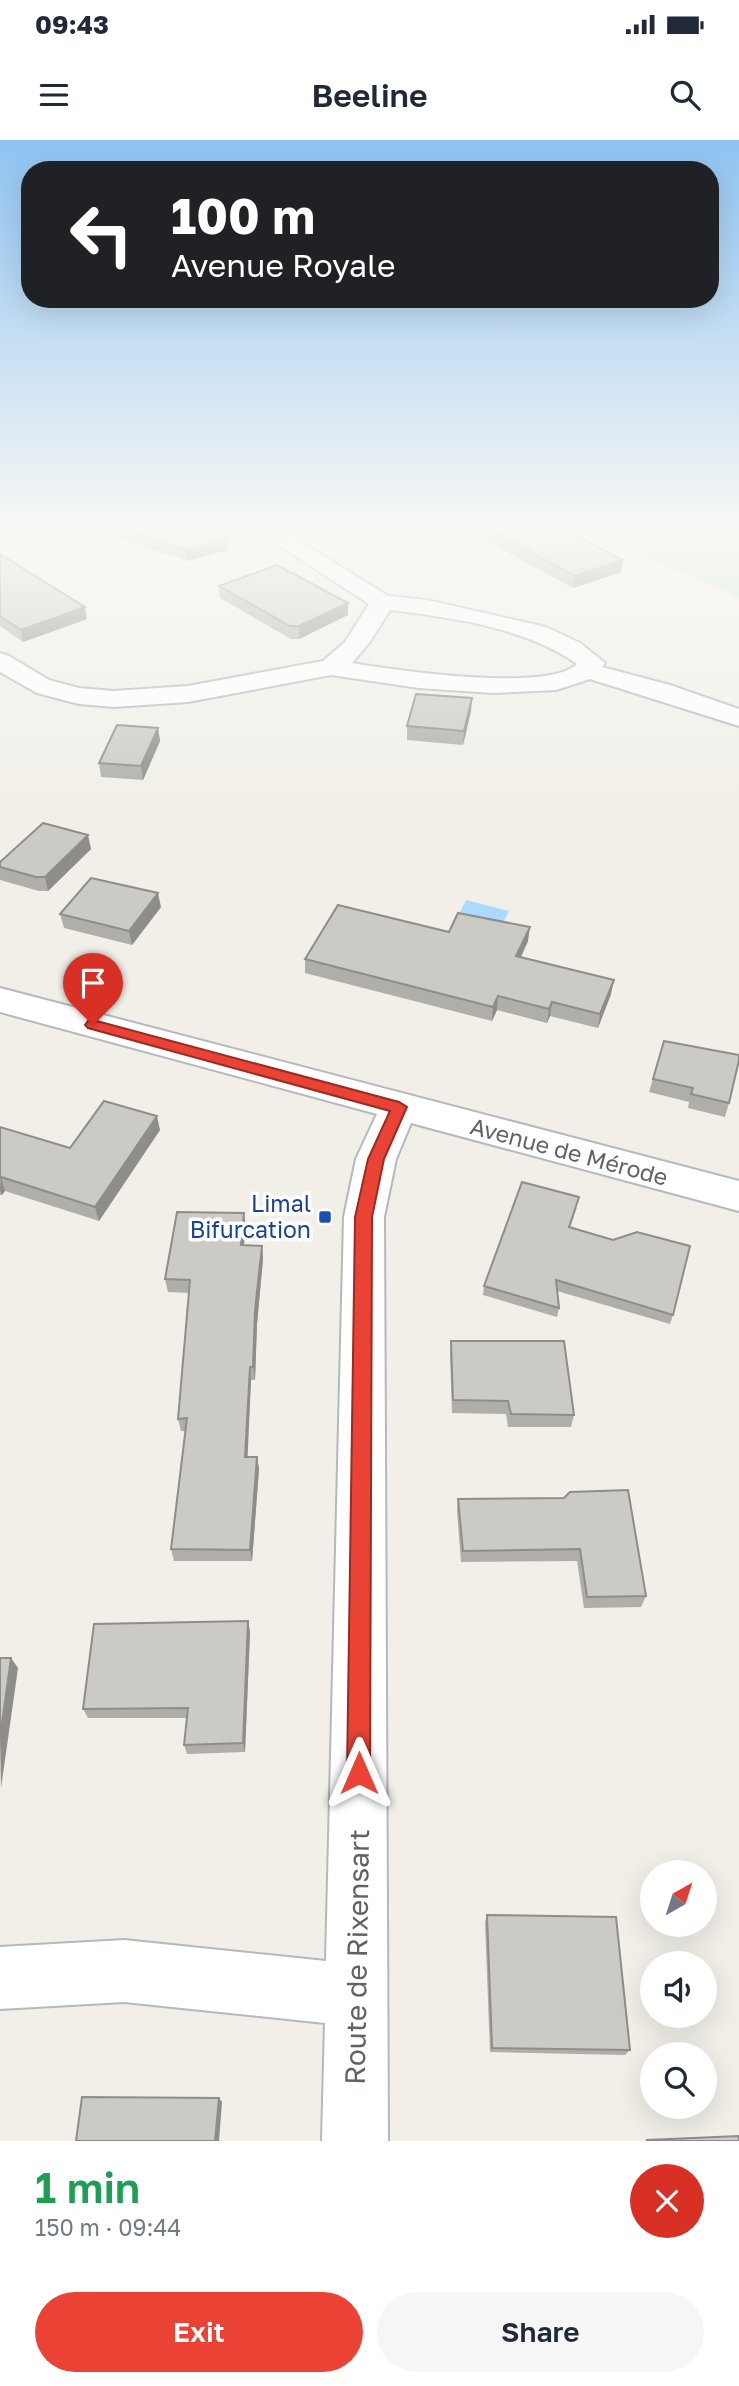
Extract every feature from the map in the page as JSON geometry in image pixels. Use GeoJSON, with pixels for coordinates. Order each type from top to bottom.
{"type":"FeatureCollection","features":[{"type":"Feature","properties":{"kind":"street"},"geometry":{"type":"LineString","coordinates":[[331,667],[354,646],[368,623]]}},
{"type":"Feature","properties":{"kind":"street"},"geometry":{"type":"LineString","coordinates":[[0,661],[23,677],[46,688],[112,698],[182,695],[331,667],[377,675],[514,685],[578,677],[592,663],[572,648],[537,632],[499,623]]}},
{"type":"Feature","properties":{"kind":"street"},"geometry":{"type":"LineString","coordinates":[[585,670],[661,691],[739,718]]}},
{"type":"Feature","properties":{"kind":"street","name":"Avenue de Mérode"},"geometry":{"type":"LineString","coordinates":[[0,1000],[739,1196]]}},
{"type":"Feature","properties":{"kind":"street","name":"Route de Rixensart"},"geometry":{"type":"LineString","coordinates":[[355,2141],[364,1217],[376,1159],[399,1107]]}},
{"type":"Feature","properties":{"kind":"street"},"geometry":{"type":"LineString","coordinates":[[0,1978],[124,1971],[357,1995]]}},
{"type":"Feature","properties":{"kind":"water"},"geometry":{"type":"Polygon","coordinates":[[[466,900],[509,911],[503,923],[460,912],[466,900]]]}},
{"type":"Feature","properties":{"kind":"building"},"geometry":{"type":"Polygon","coordinates":[[[11,623],[39,623],[21,630],[11,623]]]}},
{"type":"Feature","properties":{"kind":"building"},"geometry":{"type":"Polygon","coordinates":[[[285,623],[305,623],[299,626],[285,623]]]}},
{"type":"Feature","properties":{"kind":"building"},"geometry":{"type":"Polygon","coordinates":[[[416,694],[472,698],[464,731],[407,726],[416,694]]]}},
{"type":"Feature","properties":{"kind":"building"},"geometry":{"type":"Polygon","coordinates":[[[117,725],[158,728],[141,766],[99,763],[117,725]]]}},
{"type":"Feature","properties":{"kind":"building"},"geometry":{"type":"Polygon","coordinates":[[[43,823],[88,835],[45,877],[0,867],[0,862],[43,823]]]}},
{"type":"Feature","properties":{"kind":"building"},"geometry":{"type":"Polygon","coordinates":[[[91,878],[158,893],[129,931],[60,914],[91,878]]]}},
{"type":"Feature","properties":{"kind":"building"},"geometry":{"type":"Polygon","coordinates":[[[338,905],[449,932],[458,913],[530,927],[516,956],[614,980],[600,1014],[552,1002],[549,1009],[498,996],[493,1007],[305,959],[338,905]]]}},
{"type":"Feature","properties":{"kind":"building"},"geometry":{"type":"Polygon","coordinates":[[[664,1041],[739,1055],[729,1103],[691,1094],[693,1088],[653,1079],[664,1041]]]}},
{"type":"Feature","properties":{"kind":"building"},"geometry":{"type":"Polygon","coordinates":[[[104,1101],[157,1116],[95,1207],[0,1178],[0,1127],[70,1148],[104,1101]]]}},
{"type":"Feature","properties":{"kind":"building"},"geometry":{"type":"Polygon","coordinates":[[[522,1182],[579,1197],[569,1227],[613,1240],[637,1232],[690,1246],[673,1315],[556,1280],[559,1308],[484,1286],[522,1182]]]}},
{"type":"Feature","properties":{"kind":"building"},"geometry":{"type":"Polygon","coordinates":[[[177,1212],[244,1213],[241,1245],[262,1246],[255,1310],[253,1367],[250,1367],[245,1457],[257,1457],[250,1550],[171,1549],[187,1418],[178,1419],[190,1280],[165,1279],[177,1212]]]}},
{"type":"Feature","properties":{"kind":"building"},"geometry":{"type":"Polygon","coordinates":[[[451,1341],[564,1341],[574,1415],[511,1414],[508,1401],[453,1400],[451,1341]]]}},
{"type":"Feature","properties":{"kind":"building"},"geometry":{"type":"Polygon","coordinates":[[[628,1490],[646,1596],[587,1597],[580,1549],[463,1551],[458,1499],[564,1498],[570,1492],[628,1490]]]}},
{"type":"Feature","properties":{"kind":"building"},"geometry":{"type":"Polygon","coordinates":[[[248,1621],[243,1743],[184,1745],[188,1708],[83,1709],[94,1624],[248,1621]]]}},
{"type":"Feature","properties":{"kind":"building"},"geometry":{"type":"Polygon","coordinates":[[[0,1658],[11,1658],[0,1738],[0,1658]]]}},
{"type":"Feature","properties":{"kind":"building"},"geometry":{"type":"Polygon","coordinates":[[[487,1915],[616,1917],[630,2050],[492,2048],[487,1915]]]}},
{"type":"Feature","properties":{"kind":"building"},"geometry":{"type":"Polygon","coordinates":[[[82,2097],[219,2098],[215,2141],[76,2141],[82,2097]]]}},
{"type":"Feature","properties":{"kind":"building"},"geometry":{"type":"Polygon","coordinates":[[[739,2136],[739,2141],[647,2141],[647,2140],[739,2136]]]}},
{"type":"Feature","properties":{"kind":"place","name":"Limal Bifurcation"},"geometry":{"type":"Point","coordinates":[325,1217]}},
{"type":"Feature","properties":{"kind":"route"},"geometry":{"type":"LineString","coordinates":[[93,1025],[399,1107],[376,1159],[364,1217],[359,1773]]}}]}
